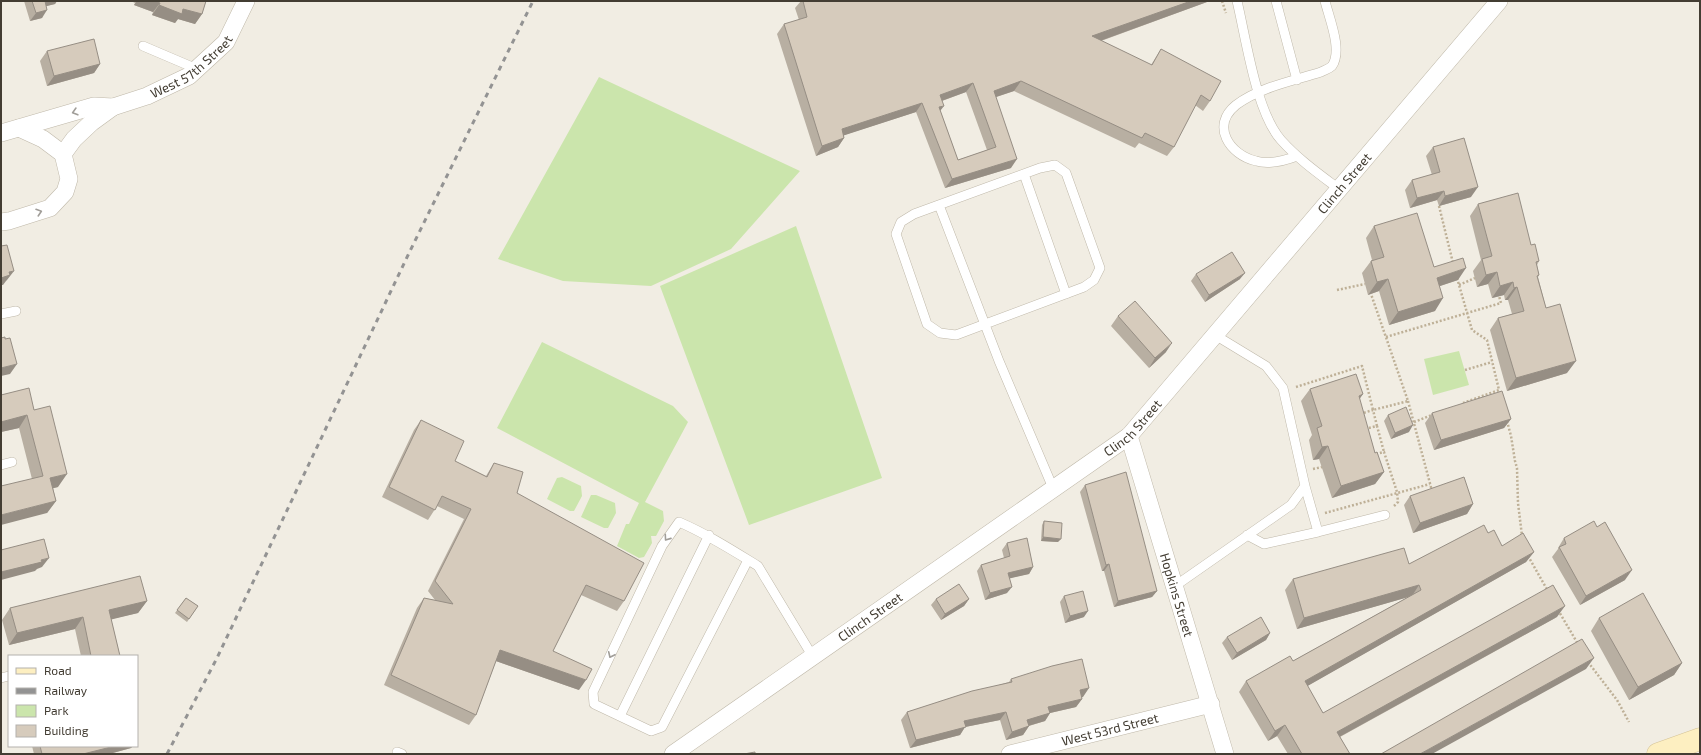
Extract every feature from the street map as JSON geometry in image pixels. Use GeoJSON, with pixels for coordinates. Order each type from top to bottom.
{"type":"FeatureCollection","features":[{"type":"Feature","properties":{"kind":"main road"},"geometry":{"type":"LineString","coordinates":[[1658,754],[1700,739]]}},
{"type":"Feature","properties":{"kind":"street","name":"West 57th Street"},"geometry":{"type":"LineString","coordinates":[[63,154],[74,139],[91,123],[113,107],[147,96],[189,76],[226,42],[246,1]]}},
{"type":"Feature","properties":{"kind":"street","name":"Clinch Street"},"geometry":{"type":"LineString","coordinates":[[673,754],[1129,436],[1499,1]]}},
{"type":"Feature","properties":{"kind":"street","name":"West 57th Street"},"geometry":{"type":"LineString","coordinates":[[1,133],[94,106],[113,107]]}},
{"type":"Feature","properties":{"kind":"street"},"geometry":{"type":"LineString","coordinates":[[1,222],[9,221],[50,208],[65,192],[69,179],[63,154],[43,139],[19,128]]}},
{"type":"Feature","properties":{"kind":"street","name":"Hopkins Street"},"geometry":{"type":"LineString","coordinates":[[1129,436],[1225,754]]}},
{"type":"Feature","properties":{"kind":"street","name":"West 53rd Street"},"geometry":{"type":"LineString","coordinates":[[1010,754],[1211,704]]}},
{"type":"Feature","properties":{"kind":"lane"},"geometry":{"type":"LineString","coordinates":[[1237,1],[1264,112],[1280,139],[1297,156],[1339,189]]}},
{"type":"Feature","properties":{"kind":"lane"},"geometry":{"type":"LineString","coordinates":[[1276,1],[1297,80]]}},
{"type":"Feature","properties":{"kind":"lane"},"geometry":{"type":"LineString","coordinates":[[1297,156],[1281,162],[1256,162],[1239,154],[1229,143],[1223,129],[1226,116],[1236,106],[1259,92],[1321,72],[1331,67],[1336,58],[1335,39],[1325,1]]}},
{"type":"Feature","properties":{"kind":"lane"},"geometry":{"type":"LineString","coordinates":[[143,46],[197,69]]}},
{"type":"Feature","properties":{"kind":"lane"},"geometry":{"type":"LineString","coordinates":[[1055,165],[1066,174],[1100,268],[1094,280],[1084,287],[956,335],[940,333],[927,324],[896,234],[901,222],[914,214],[1024,174],[1055,165]]}},
{"type":"Feature","properties":{"kind":"lane"},"geometry":{"type":"LineString","coordinates":[[1024,174],[1066,294]]}},
{"type":"Feature","properties":{"kind":"lane"},"geometry":{"type":"LineString","coordinates":[[939,205],[985,324],[1053,488]]}},
{"type":"Feature","properties":{"kind":"lane"},"geometry":{"type":"LineString","coordinates":[[1,314],[16,311]]}},
{"type":"Feature","properties":{"kind":"lane"},"geometry":{"type":"LineString","coordinates":[[1215,335],[1266,366],[1284,391],[1305,486],[1318,532]]}},
{"type":"Feature","properties":{"kind":"lane"},"geometry":{"type":"LineString","coordinates":[[1,465],[12,462]]}},
{"type":"Feature","properties":{"kind":"lane"},"geometry":{"type":"LineString","coordinates":[[1175,586],[1291,505],[1305,486]]}},
{"type":"Feature","properties":{"kind":"lane"},"geometry":{"type":"LineString","coordinates":[[1247,535],[1264,544],[1385,515]]}},
{"type":"Feature","properties":{"kind":"lane"},"geometry":{"type":"LineString","coordinates":[[748,560],[662,727],[651,731],[594,704],[593,692],[662,546],[679,522],[709,535],[758,566],[813,657]]}},
{"type":"Feature","properties":{"kind":"lane"},"geometry":{"type":"LineString","coordinates":[[620,716],[709,535]]}},
{"type":"Feature","properties":{"kind":"path"},"geometry":{"type":"LineString","coordinates":[[1439,206],[1466,313],[1472,330],[1487,340],[1501,398]]}},
{"type":"Feature","properties":{"kind":"path"},"geometry":{"type":"LineString","coordinates":[[1459,285],[1475,278]]}},
{"type":"Feature","properties":{"kind":"path"},"geometry":{"type":"LineString","coordinates":[[1337,290],[1365,284]]}},
{"type":"Feature","properties":{"kind":"path"},"geometry":{"type":"LineString","coordinates":[[1371,294],[1408,401],[1433,495]]}},
{"type":"Feature","properties":{"kind":"path"},"geometry":{"type":"LineString","coordinates":[[1386,337],[1501,303],[1499,296]]}},
{"type":"Feature","properties":{"kind":"path"},"geometry":{"type":"LineString","coordinates":[[1465,370],[1492,362]]}},
{"type":"Feature","properties":{"kind":"path"},"geometry":{"type":"LineString","coordinates":[[1284,391],[1362,366],[1384,452],[1397,492],[1398,502],[1385,515]]}},
{"type":"Feature","properties":{"kind":"path"},"geometry":{"type":"LineString","coordinates":[[1460,405],[1499,390]]}},
{"type":"Feature","properties":{"kind":"path"},"geometry":{"type":"LineString","coordinates":[[1354,416],[1408,401]]}},
{"type":"Feature","properties":{"kind":"path"},"geometry":{"type":"LineString","coordinates":[[1505,413],[1517,468],[1518,503],[1522,540]]}},
{"type":"Feature","properties":{"kind":"path"},"geometry":{"type":"LineString","coordinates":[[1414,422],[1434,414]]}},
{"type":"Feature","properties":{"kind":"path"},"geometry":{"type":"LineString","coordinates":[[1363,430],[1377,426]]}},
{"type":"Feature","properties":{"kind":"path"},"geometry":{"type":"LineString","coordinates":[[1370,456],[1384,452]]}},
{"type":"Feature","properties":{"kind":"path"},"geometry":{"type":"LineString","coordinates":[[1313,516],[1430,484]]}},
{"type":"Feature","properties":{"kind":"path"},"geometry":{"type":"LineString","coordinates":[[1527,555],[1550,595]]}},
{"type":"Feature","properties":{"kind":"path"},"geometry":{"type":"LineString","coordinates":[[1557,608],[1580,648]]}},
{"type":"Feature","properties":{"kind":"path"},"geometry":{"type":"LineString","coordinates":[[1588,661],[1617,700],[1628,722]]}},
{"type":"Feature","properties":{"kind":"green space"},"geometry":{"type":"Polygon","coordinates":[[[599,77],[800,171],[731,249],[651,286],[563,281],[498,259],[599,77]]]}},
{"type":"Feature","properties":{"kind":"green space"},"geometry":{"type":"Polygon","coordinates":[[[796,226],[882,478],[749,525],[660,286],[796,226]]]}},
{"type":"Feature","properties":{"kind":"green space"},"geometry":{"type":"Polygon","coordinates":[[[542,342],[673,406],[688,422],[645,502],[663,511],[664,521],[656,536],[651,536],[652,543],[644,557],[639,558],[617,546],[626,524],[629,524],[639,503],[497,428],[542,342]]]}},
{"type":"Feature","properties":{"kind":"green space"},"geometry":{"type":"Polygon","coordinates":[[[1459,351],[1469,385],[1433,395],[1424,359],[1459,351]]]}},
{"type":"Feature","properties":{"kind":"green space"},"geometry":{"type":"Polygon","coordinates":[[[562,477],[581,486],[582,496],[574,511],[570,511],[547,499],[557,478],[562,477]]]}},
{"type":"Feature","properties":{"kind":"green space"},"geometry":{"type":"Polygon","coordinates":[[[591,495],[596,495],[615,503],[616,513],[608,528],[604,528],[581,517],[591,495]]]}},
{"type":"Feature","properties":{"kind":"building"},"geometry":{"type":"Polygon","coordinates":[[[32,1],[45,1],[47,10],[36,13],[32,1]]]}},
{"type":"Feature","properties":{"kind":"building"},"geometry":{"type":"Polygon","coordinates":[[[155,1],[206,1],[202,14],[183,9],[182,14],[159,5],[160,3],[155,1]]]}},
{"type":"Feature","properties":{"kind":"building"},"geometry":{"type":"Polygon","coordinates":[[[803,1],[1191,1],[1092,36],[1152,65],[1161,49],[1221,81],[1210,101],[1201,95],[1174,147],[1145,133],[1142,138],[1021,81],[994,91],[1017,159],[952,179],[922,103],[842,129],[844,138],[822,146],[784,24],[807,17],[803,1]],[[973,83],[940,95],[944,106],[939,107],[958,160],[996,147],[973,83]]]}},
{"type":"Feature","properties":{"kind":"building"},"geometry":{"type":"Polygon","coordinates":[[[94,39],[100,64],[54,76],[47,51],[94,39]]]}},
{"type":"Feature","properties":{"kind":"building"},"geometry":{"type":"Polygon","coordinates":[[[1464,138],[1478,187],[1445,196],[1444,191],[1417,198],[1412,180],[1440,172],[1433,147],[1464,138]]]}},
{"type":"Feature","properties":{"kind":"building"},"geometry":{"type":"Polygon","coordinates":[[[1518,193],[1531,245],[1535,244],[1539,261],[1536,262],[1539,275],[1537,276],[1546,308],[1560,304],[1576,361],[1516,378],[1498,318],[1524,311],[1517,287],[1514,288],[1513,282],[1500,286],[1497,272],[1486,275],[1482,259],[1492,256],[1478,204],[1518,193]]]}},
{"type":"Feature","properties":{"kind":"building"},"geometry":{"type":"Polygon","coordinates":[[[1417,213],[1434,267],[1463,258],[1466,268],[1437,278],[1443,298],[1398,312],[1388,279],[1377,282],[1371,261],[1384,257],[1374,226],[1417,213]]]}},
{"type":"Feature","properties":{"kind":"building"},"geometry":{"type":"Polygon","coordinates":[[[7,245],[14,271],[9,272],[10,275],[1,278],[1,246],[7,245]]]}},
{"type":"Feature","properties":{"kind":"building"},"geometry":{"type":"Polygon","coordinates":[[[1232,252],[1245,273],[1209,295],[1196,274],[1232,252]]]}},
{"type":"Feature","properties":{"kind":"building"},"geometry":{"type":"Polygon","coordinates":[[[1135,301],[1172,343],[1155,358],[1118,316],[1135,301]]]}},
{"type":"Feature","properties":{"kind":"building"},"geometry":{"type":"Polygon","coordinates":[[[5,337],[5,339],[10,338],[17,364],[1,368],[1,338],[5,337]]]}},
{"type":"Feature","properties":{"kind":"building"},"geometry":{"type":"Polygon","coordinates":[[[1356,374],[1363,394],[1359,396],[1375,453],[1377,452],[1384,472],[1341,486],[1328,446],[1322,447],[1317,428],[1322,426],[1310,389],[1356,374]]]}},
{"type":"Feature","properties":{"kind":"building"},"geometry":{"type":"Polygon","coordinates":[[[29,388],[34,410],[50,406],[67,474],[50,478],[56,501],[1,515],[1,486],[43,476],[27,415],[1,422],[1,395],[29,388]]]}},
{"type":"Feature","properties":{"kind":"building"},"geometry":{"type":"Polygon","coordinates":[[[1502,391],[1511,419],[1441,440],[1432,413],[1502,391]]]}},
{"type":"Feature","properties":{"kind":"building"},"geometry":{"type":"Polygon","coordinates":[[[1406,407],[1413,425],[1395,433],[1388,415],[1406,407]]]}},
{"type":"Feature","properties":{"kind":"building"},"geometry":{"type":"Polygon","coordinates":[[[421,420],[464,441],[455,461],[487,477],[494,463],[523,472],[517,493],[644,563],[624,601],[586,585],[553,651],[592,669],[586,680],[500,650],[476,715],[391,675],[424,598],[453,604],[435,581],[471,509],[442,496],[435,510],[389,487],[421,420]]]}},
{"type":"Feature","properties":{"kind":"building"},"geometry":{"type":"Polygon","coordinates":[[[1126,472],[1157,591],[1118,601],[1109,564],[1106,565],[1085,485],[1126,472]]]}},
{"type":"Feature","properties":{"kind":"building"},"geometry":{"type":"Polygon","coordinates":[[[1464,477],[1473,504],[1420,523],[1410,496],[1464,477]]]}},
{"type":"Feature","properties":{"kind":"building"},"geometry":{"type":"Polygon","coordinates":[[[1044,521],[1062,523],[1061,539],[1043,537],[1044,521]]]}},
{"type":"Feature","properties":{"kind":"building"},"geometry":{"type":"Polygon","coordinates":[[[1594,521],[1597,527],[1605,522],[1632,570],[1586,596],[1559,547],[1566,544],[1564,538],[1594,521]]]}},
{"type":"Feature","properties":{"kind":"building"},"geometry":{"type":"Polygon","coordinates":[[[1484,525],[1488,533],[1494,530],[1502,546],[1523,533],[1534,552],[1305,681],[1323,713],[1553,585],[1565,606],[1337,732],[1350,754],[1302,754],[1285,725],[1275,731],[1246,681],[1290,656],[1293,661],[1421,590],[1419,585],[1304,618],[1293,579],[1404,548],[1409,564],[1484,525]]]}},
{"type":"Feature","properties":{"kind":"building"},"geometry":{"type":"Polygon","coordinates":[[[1027,538],[1033,567],[1008,573],[1012,587],[990,593],[981,565],[1010,556],[1007,543],[1027,538]]]}},
{"type":"Feature","properties":{"kind":"building"},"geometry":{"type":"Polygon","coordinates":[[[44,539],[49,558],[41,560],[42,562],[1,572],[1,550],[44,539]]]}},
{"type":"Feature","properties":{"kind":"building"},"geometry":{"type":"Polygon","coordinates":[[[140,576],[147,601],[109,610],[120,655],[91,655],[83,617],[17,633],[10,608],[140,576]]]}},
{"type":"Feature","properties":{"kind":"building"},"geometry":{"type":"Polygon","coordinates":[[[959,584],[969,599],[945,614],[936,599],[959,584]]]}},
{"type":"Feature","properties":{"kind":"building"},"geometry":{"type":"Polygon","coordinates":[[[1083,591],[1088,611],[1070,616],[1064,596],[1083,591]]]}},
{"type":"Feature","properties":{"kind":"building"},"geometry":{"type":"Polygon","coordinates":[[[1643,593],[1682,663],[1638,687],[1599,618],[1643,593]]]}},
{"type":"Feature","properties":{"kind":"building"},"geometry":{"type":"Polygon","coordinates":[[[186,598],[198,606],[189,619],[177,610],[186,598]]]}},
{"type":"Feature","properties":{"kind":"building"},"geometry":{"type":"Polygon","coordinates":[[[1261,617],[1270,633],[1237,653],[1227,637],[1261,617]]]}},
{"type":"Feature","properties":{"kind":"building"},"geometry":{"type":"Polygon","coordinates":[[[1582,639],[1594,658],[1420,754],[1381,754],[1582,639]]]}},
{"type":"Feature","properties":{"kind":"building"},"geometry":{"type":"Polygon","coordinates":[[[1082,659],[1089,688],[1080,690],[1082,699],[1048,707],[1050,713],[1027,720],[1029,726],[1012,732],[1006,712],[964,721],[966,727],[916,740],[907,712],[972,691],[1012,682],[1011,679],[1052,666],[1082,659]]]}},
{"type":"Feature","properties":{"kind":"building"},"geometry":{"type":"Polygon","coordinates":[[[40,747],[111,747],[83,754],[42,754],[40,747]]]}},
{"type":"Feature","properties":{"kind":"building"},"geometry":{"type":"Polygon","coordinates":[[[755,752],[755,754],[744,754],[755,752]]]}},
{"type":"Feature","properties":{"kind":"railway"},"geometry":{"type":"LineString","coordinates":[[167,754],[217,658],[409,253],[533,1]]}}]}
